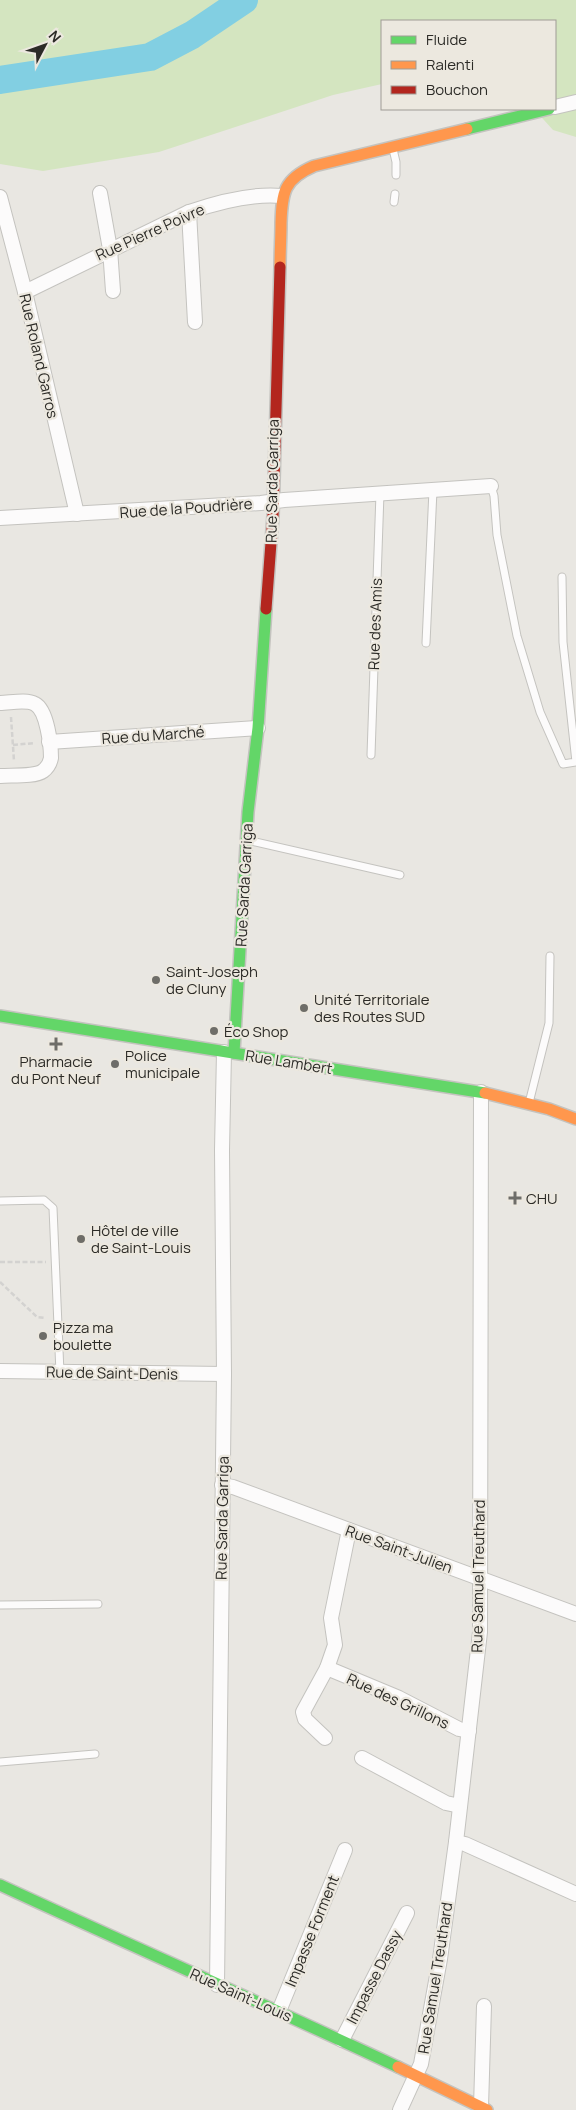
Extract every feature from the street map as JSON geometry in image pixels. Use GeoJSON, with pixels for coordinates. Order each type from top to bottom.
{"type":"FeatureCollection","features":[{"type":"Feature","properties":{"kind":"street"},"geometry":{"type":"LineString","coordinates":[[556,107],[576,102]]}},
{"type":"Feature","properties":{"kind":"street","name":"Rue Sarda Garriga"},"geometry":{"type":"LineString","coordinates":[[217,1985],[224,1374],[222,1150],[258,728],[273,516],[282,196],[289,181],[297,173],[314,166],[545,110]]}},
{"type":"Feature","properties":{"kind":"street"},"geometry":{"type":"LineString","coordinates":[[100,193],[110,249],[113,291]]}},
{"type":"Feature","properties":{"kind":"street","name":"Rue Pierre Poivre"},"geometry":{"type":"LineString","coordinates":[[25,292],[189,212],[256,196],[282,196]]}},
{"type":"Feature","properties":{"kind":"street","name":"Rue Roland Garros"},"geometry":{"type":"LineString","coordinates":[[0,197],[25,292],[77,514]]}},
{"type":"Feature","properties":{"kind":"street"},"geometry":{"type":"LineString","coordinates":[[189,212],[195,322]]}},
{"type":"Feature","properties":{"kind":"street","name":"Rue de la Poudrière"},"geometry":{"type":"LineString","coordinates":[[0,518],[491,486]]}},
{"type":"Feature","properties":{"kind":"street"},"geometry":{"type":"LineString","coordinates":[[0,776],[38,774],[45,769],[51,758],[45,716],[42,709],[32,702],[5,703]]}},
{"type":"Feature","properties":{"kind":"street","name":"Rue du Marché"},"geometry":{"type":"LineString","coordinates":[[48,742],[258,728]]}},
{"type":"Feature","properties":{"kind":"street","name":"Rue Lambert"},"geometry":{"type":"LineString","coordinates":[[0,1016],[481,1092],[529,1103],[576,1119]]}},
{"type":"Feature","properties":{"kind":"street","name":"Rue Samuel Treuthard"},"geometry":{"type":"LineString","coordinates":[[400,2110],[421,2064],[440,1959],[456,1842],[480,1632],[481,1092]]}},
{"type":"Feature","properties":{"kind":"street","name":"Rue de Saint-Denis"},"geometry":{"type":"LineString","coordinates":[[0,1371],[224,1374]]}},
{"type":"Feature","properties":{"kind":"street","name":"Rue Saint-Julien"},"geometry":{"type":"LineString","coordinates":[[222,1486],[233,1487],[576,1614]]}},
{"type":"Feature","properties":{"kind":"street"},"geometry":{"type":"LineString","coordinates":[[325,1738],[305,1719],[303,1712],[326,1668],[335,1645],[331,1618],[349,1530]]}},
{"type":"Feature","properties":{"kind":"street","name":"Rue des Grillons"},"geometry":{"type":"LineString","coordinates":[[326,1668],[399,1698],[459,1729],[469,1731]]}},
{"type":"Feature","properties":{"kind":"street"},"geometry":{"type":"LineString","coordinates":[[362,1758],[446,1803],[460,1806]]}},
{"type":"Feature","properties":{"kind":"street"},"geometry":{"type":"LineString","coordinates":[[456,1842],[466,1844],[576,1894]]}},
{"type":"Feature","properties":{"kind":"street","name":"Impasse Forment"},"geometry":{"type":"LineString","coordinates":[[278,2011],[345,1850]]}},
{"type":"Feature","properties":{"kind":"street","name":"Rue Saint-Louis"},"geometry":{"type":"LineString","coordinates":[[0,1885],[217,1985],[342,2040],[484,2109],[484,2006]]}},
{"type":"Feature","properties":{"kind":"street","name":"Impasse Dassy"},"geometry":{"type":"LineString","coordinates":[[342,2040],[407,1913]]}},
{"type":"Feature","properties":{"kind":"lane"},"geometry":{"type":"LineString","coordinates":[[392,146],[396,162],[396,175]]}},
{"type":"Feature","properties":{"kind":"lane"},"geometry":{"type":"LineString","coordinates":[[491,486],[494,496],[497,536],[517,636],[540,712],[563,764],[576,762],[563,642],[562,577]]}},
{"type":"Feature","properties":{"kind":"lane"},"geometry":{"type":"LineString","coordinates":[[426,644],[433,490]]}},
{"type":"Feature","properties":{"kind":"lane","name":"Rue des Amis"},"geometry":{"type":"LineString","coordinates":[[371,755],[380,493]]}},
{"type":"Feature","properties":{"kind":"lane"},"geometry":{"type":"LineString","coordinates":[[247,840],[400,875]]}},
{"type":"Feature","properties":{"kind":"lane"},"geometry":{"type":"LineString","coordinates":[[529,1103],[549,1024],[550,956]]}},
{"type":"Feature","properties":{"kind":"lane"},"geometry":{"type":"LineString","coordinates":[[0,1201],[44,1200],[50,1204],[55,1217],[60,1373]]}},
{"type":"Feature","properties":{"kind":"lane"},"geometry":{"type":"LineString","coordinates":[[0,1605],[98,1604]]}},
{"type":"Feature","properties":{"kind":"lane"},"geometry":{"type":"LineString","coordinates":[[0,1762],[95,1754]]}},
{"type":"Feature","properties":{"kind":"path"},"geometry":{"type":"LineString","coordinates":[[5,703],[13,745],[16,775]]}},
{"type":"Feature","properties":{"kind":"path"},"geometry":{"type":"LineString","coordinates":[[13,745],[48,742]]}},
{"type":"Feature","properties":{"kind":"path"},"geometry":{"type":"LineString","coordinates":[[0,1262],[56,1262]]}},
{"type":"Feature","properties":{"kind":"path"},"geometry":{"type":"LineString","coordinates":[[0,1282],[37,1317],[58,1318]]}},
{"type":"Feature","properties":{"kind":"green space"},"geometry":{"type":"Polygon","coordinates":[[[0,0],[576,0],[576,137],[553,130],[535,110],[556,110],[556,20],[381,20],[381,84],[333,95],[159,152],[43,171],[0,164],[0,0]]]}},
{"type":"Feature","properties":{"kind":"waterway"},"geometry":{"type":"LineString","coordinates":[[0,80],[150,57],[192,35],[244,0]]}},
{"type":"Feature","properties":{"kind":"traffic: fast"},"geometry":{"type":"LineString","coordinates":[[467,129],[545,110]]}},
{"type":"Feature","properties":{"kind":"traffic: fast"},"geometry":{"type":"LineString","coordinates":[[234,1053],[248,812],[258,728],[266,609]]}},
{"type":"Feature","properties":{"kind":"traffic: fast"},"geometry":{"type":"LineString","coordinates":[[0,1016],[485,1093]]}},
{"type":"Feature","properties":{"kind":"traffic: fast"},"geometry":{"type":"LineString","coordinates":[[0,1885],[398,2067]]}},
{"type":"Feature","properties":{"kind":"traffic: slow"},"geometry":{"type":"LineString","coordinates":[[280,267],[282,203],[287,188],[296,176],[314,166],[467,129]]}},
{"type":"Feature","properties":{"kind":"traffic: slow"},"geometry":{"type":"LineString","coordinates":[[485,1093],[549,1109],[576,1119]]}},
{"type":"Feature","properties":{"kind":"traffic: slow"},"geometry":{"type":"LineString","coordinates":[[398,2067],[487,2110]]}},
{"type":"Feature","properties":{"kind":"traffic: jam"},"geometry":{"type":"LineString","coordinates":[[266,609],[273,516],[280,267]]}},
{"type":"Feature","properties":{"kind":"place","name":"Saint-Joseph de Cluny"},"geometry":{"type":"Point","coordinates":[156,980]}},
{"type":"Feature","properties":{"kind":"place","name":"Unité Territoriale des Routes SUD"},"geometry":{"type":"Point","coordinates":[304,1008]}},
{"type":"Feature","properties":{"kind":"place","name":"Éco Shop"},"geometry":{"type":"Point","coordinates":[214,1031]}},
{"type":"Feature","properties":{"kind":"place","name":"Pharmacie du Pont Neuf"},"geometry":{"type":"Point","coordinates":[56,1044]}},
{"type":"Feature","properties":{"kind":"place","name":"Police municipale"},"geometry":{"type":"Point","coordinates":[115,1064]}},
{"type":"Feature","properties":{"kind":"place","name":"CHU"},"geometry":{"type":"Point","coordinates":[515,1198]}},
{"type":"Feature","properties":{"kind":"place","name":"Hôtel de ville de Saint-Louis"},"geometry":{"type":"Point","coordinates":[81,1239]}},
{"type":"Feature","properties":{"kind":"place","name":"Pizza ma boulette"},"geometry":{"type":"Point","coordinates":[43,1336]}}]}
